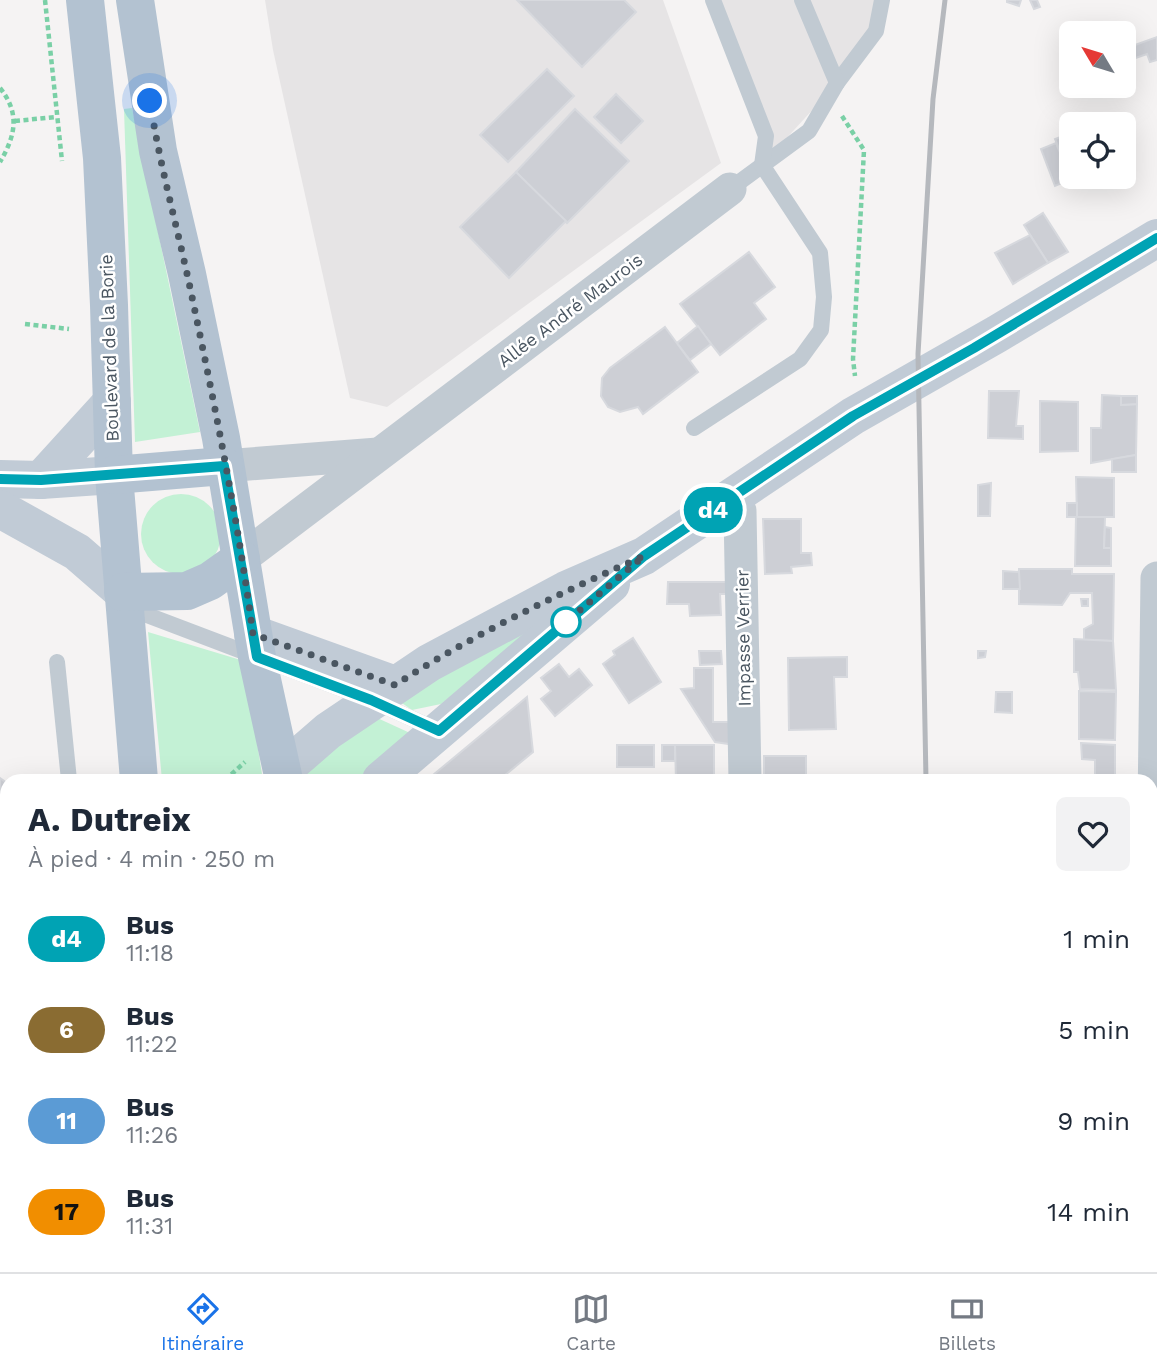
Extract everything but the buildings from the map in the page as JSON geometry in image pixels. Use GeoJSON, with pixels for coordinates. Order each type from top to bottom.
{"type":"FeatureCollection","features":[{"type":"Feature","properties":{"kind":"main road","name":"Boulevard de la Borie"},"geometry":{"type":"LineString","coordinates":[[85,0],[102,158],[114,475],[139,774]]}},
{"type":"Feature","properties":{"kind":"main road"},"geometry":{"type":"LineString","coordinates":[[135,0],[158,151],[221,438],[273,772],[328,730],[429,663],[566,590],[644,556]]}},
{"type":"Feature","properties":{"kind":"main road"},"geometry":{"type":"LineString","coordinates":[[388,774],[644,556],[853,416],[1155,245]]}},
{"type":"Feature","properties":{"kind":"main road"},"geometry":{"type":"LineString","coordinates":[[41,480],[112,402]]}},
{"type":"Feature","properties":{"kind":"main road"},"geometry":{"type":"LineString","coordinates":[[0,479],[41,480],[224,466]]}},
{"type":"Feature","properties":{"kind":"main road"},"geometry":{"type":"LineString","coordinates":[[0,509],[77,552],[122,592]]}},
{"type":"Feature","properties":{"kind":"main road","name":"Allée André Maurois"},"geometry":{"type":"LineString","coordinates":[[122,592],[187,591],[209,581],[241,559]]}},
{"type":"Feature","properties":{"kind":"main road"},"geometry":{"type":"LineString","coordinates":[[255,645],[383,692]]}},
{"type":"Feature","properties":{"kind":"street","name":"Allée André Maurois"},"geometry":{"type":"LineString","coordinates":[[241,559],[730,188]]}},
{"type":"Feature","properties":{"kind":"street"},"geometry":{"type":"LineString","coordinates":[[224,466],[378,454]]}},
{"type":"Feature","properties":{"kind":"street","name":"Impasse Verrier"},"geometry":{"type":"LineString","coordinates":[[733,497],[740,511],[745,774]]}},
{"type":"Feature","properties":{"kind":"street"},"geometry":{"type":"LineString","coordinates":[[1154,774],[1157,578]]}},
{"type":"Feature","properties":{"kind":"lane"},"geometry":{"type":"LineString","coordinates":[[695,428],[800,359],[821,330],[824,297],[820,253],[762,166],[766,136],[713,0]]}},
{"type":"Feature","properties":{"kind":"lane"},"geometry":{"type":"LineString","coordinates":[[802,0],[833,90]]}},
{"type":"Feature","properties":{"kind":"lane","name":"Allée André Maurois"},"geometry":{"type":"LineString","coordinates":[[730,188],[809,131],[833,90],[876,31],[882,0]]}},
{"type":"Feature","properties":{"kind":"lane"},"geometry":{"type":"LineString","coordinates":[[122,592],[147,615],[255,645]]}},
{"type":"Feature","properties":{"kind":"lane"},"geometry":{"type":"LineString","coordinates":[[57,662],[68,774]]}},
{"type":"Feature","properties":{"kind":"lane"},"geometry":{"type":"LineString","coordinates":[[383,692],[439,731]]}},
{"type":"Feature","properties":{"kind":"path"},"geometry":{"type":"LineString","coordinates":[[45,0],[62,161]]}},
{"type":"Feature","properties":{"kind":"path"},"geometry":{"type":"LineString","coordinates":[[0,88],[10,100],[15,121],[12,137],[0,162]]}},
{"type":"Feature","properties":{"kind":"path"},"geometry":{"type":"LineString","coordinates":[[833,90],[864,150],[853,359],[853,416]]}},
{"type":"Feature","properties":{"kind":"path"},"geometry":{"type":"LineString","coordinates":[[15,121],[56,117]]}},
{"type":"Feature","properties":{"kind":"path"},"geometry":{"type":"LineString","coordinates":[[25,324],[69,329]]}},
{"type":"Feature","properties":{"kind":"shaded area"},"geometry":{"type":"Polygon","coordinates":[[[265,0],[663,0],[721,163],[387,407],[350,398],[273,50],[265,0]]]}},
{"type":"Feature","properties":{"kind":"shaded area"},"geometry":{"type":"Polygon","coordinates":[[[713,0],[882,0],[876,31],[837,83],[762,165],[766,136],[713,0]]]}},
{"type":"Feature","properties":{"kind":"green space"},"geometry":{"type":"Polygon","coordinates":[[[132,108],[200,432],[135,442],[124,109],[132,108]]]}},
{"type":"Feature","properties":{"kind":"green space"},"geometry":{"type":"Polygon","coordinates":[[[181,494],[196,497],[209,506],[218,519],[221,534],[218,549],[209,562],[196,571],[181,574],[166,571],[153,562],[144,549],[141,534],[144,519],[153,506],[166,497],[181,494]]]}},
{"type":"Feature","properties":{"kind":"green space"},"geometry":{"type":"Polygon","coordinates":[[[539,616],[543,625],[441,704],[412,710],[396,699],[539,616]]]}},
{"type":"Feature","properties":{"kind":"green space"},"geometry":{"type":"Polygon","coordinates":[[[148,632],[244,661],[262,774],[161,774],[148,632]]]}},
{"type":"Feature","properties":{"kind":"green space"},"geometry":{"type":"Polygon","coordinates":[[[373,716],[410,733],[363,774],[306,774],[305,769],[373,716]]]}},
{"type":"Feature","properties":{"kind":"railway"},"geometry":{"type":"LineString","coordinates":[[926,774],[918,354],[933,99],[945,0]]}},
{"type":"Feature","properties":{"kind":"bus line","name":"d4"},"geometry":{"type":"LineString","coordinates":[[0,479],[41,480],[224,466],[257,657],[371,700],[439,731],[644,556],[699,518],[853,416],[974,348],[1157,238]]}},
{"type":"Feature","properties":{"kind":"route"},"geometry":{"type":"LineString","coordinates":[[150,101],[158,151],[221,438],[253,634],[395,685],[429,663],[566,590],[644,556],[566,622]]}}]}
